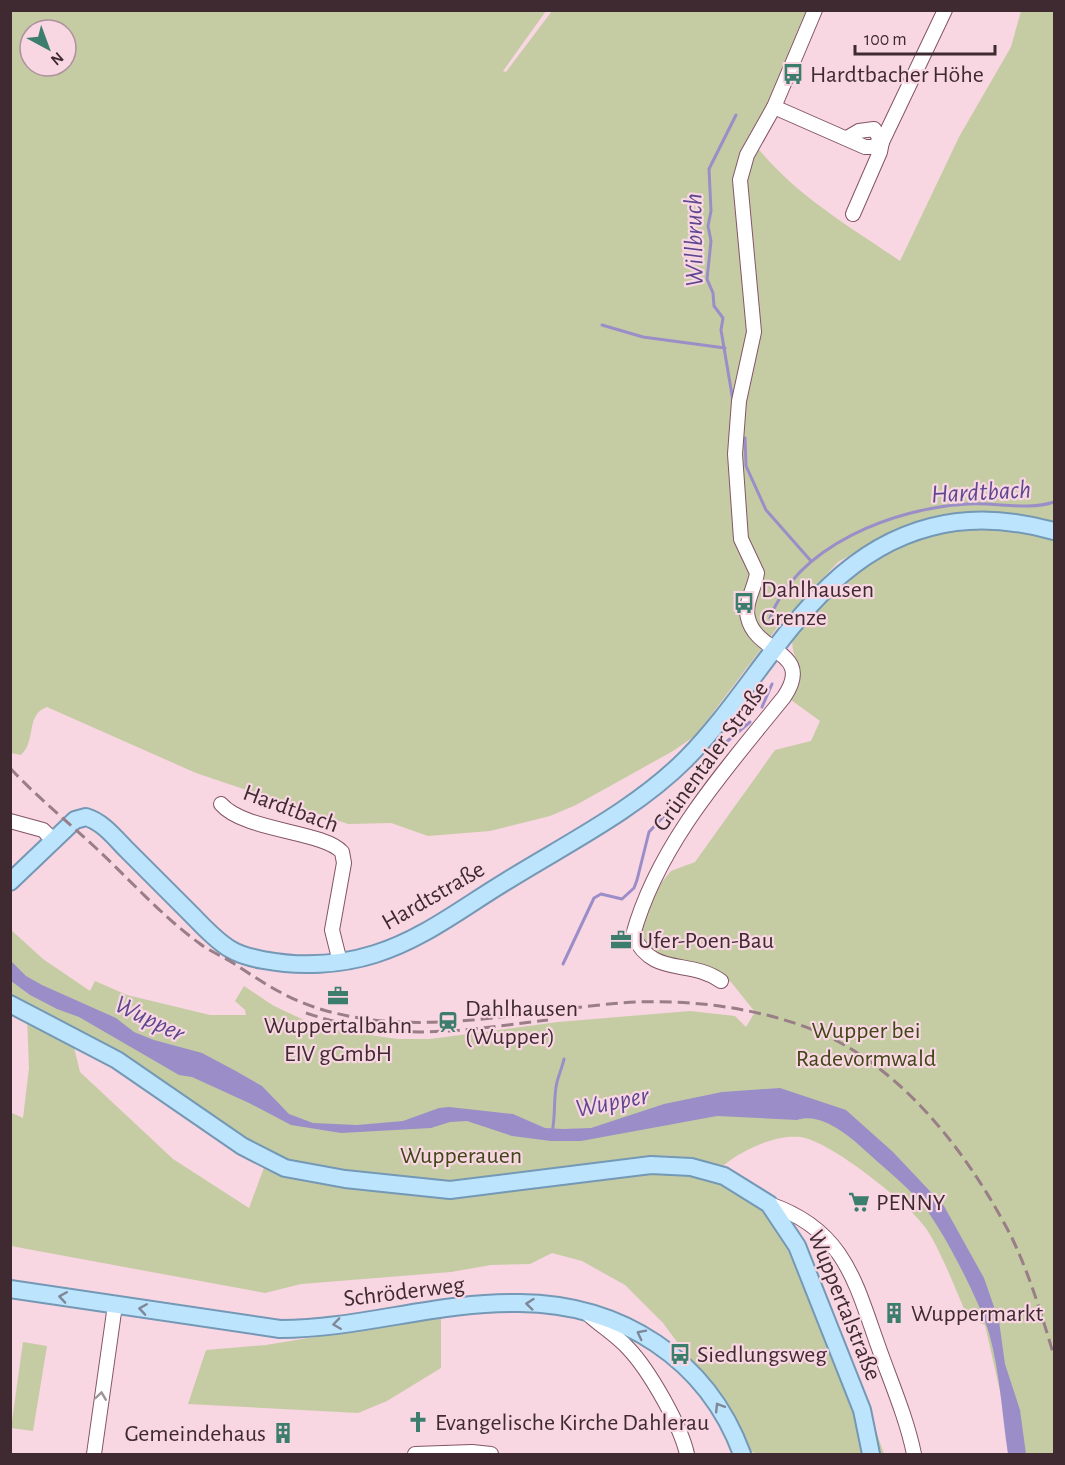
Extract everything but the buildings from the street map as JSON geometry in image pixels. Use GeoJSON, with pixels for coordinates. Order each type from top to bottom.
{"type":"FeatureCollection","features":[{"type":"Feature","properties":{"kind":"main road","name":"Grünentaler Straße"},"geometry":{"type":"LineString","coordinates":[[775,649],[836,578],[865,555],[892,540],[938,525],[979,520],[1022,523],[1054,531]]}},
{"type":"Feature","properties":{"kind":"main road","name":"Hardtstraße"},"geometry":{"type":"LineString","coordinates":[[10,882],[77,818],[91,818],[108,831],[215,938],[231,950],[248,957],[287,964],[340,962],[372,955],[417,936],[634,801],[666,776],[697,747],[775,649]]}},
{"type":"Feature","properties":{"kind":"main road","name":"Wuppertalstraße"},"geometry":{"type":"LineString","coordinates":[[10,1004],[117,1060],[242,1146],[285,1168],[345,1179],[450,1190],[626,1166],[674,1165],[716,1172],[769,1203],[788,1230],[813,1281],[862,1410],[871,1455]]}},
{"type":"Feature","properties":{"kind":"main road","name":"Schröderweg"},"geometry":{"type":"LineString","coordinates":[[10,1289],[280,1329],[313,1327],[498,1303],[536,1304],[588,1314],[639,1333],[687,1366],[715,1400],[742,1455]]}},
{"type":"Feature","properties":{"kind":"street"},"geometry":{"type":"LineString","coordinates":[[775,649],[753,631],[747,617],[748,604],[757,573],[741,540],[735,454],[740,401],[754,332],[740,180],[747,155],[774,107],[815,10]]}},
{"type":"Feature","properties":{"kind":"street"},"geometry":{"type":"LineString","coordinates":[[853,214],[882,142],[945,10]]}},
{"type":"Feature","properties":{"kind":"street"},"geometry":{"type":"LineString","coordinates":[[774,107],[847,138],[859,131],[874,129],[882,142]]}},
{"type":"Feature","properties":{"kind":"street","name":"Grünentaler Straße"},"geometry":{"type":"LineString","coordinates":[[721,981],[707,973],[654,960],[640,951],[633,935],[645,900],[678,838],[789,689],[793,669],[775,649]]}},
{"type":"Feature","properties":{"kind":"street","name":"Hardtbach"},"geometry":{"type":"LineString","coordinates":[[221,804],[234,814],[284,832],[334,845],[342,852],[344,863],[332,930],[340,962]]}},
{"type":"Feature","properties":{"kind":"street"},"geometry":{"type":"LineString","coordinates":[[10,821],[43,830],[54,840]]}},
{"type":"Feature","properties":{"kind":"street"},"geometry":{"type":"LineString","coordinates":[[769,1203],[819,1231],[849,1267],[901,1406],[914,1455]]}},
{"type":"Feature","properties":{"kind":"street"},"geometry":{"type":"LineString","coordinates":[[94,1455],[115,1305]]}},
{"type":"Feature","properties":{"kind":"street"},"geometry":{"type":"LineString","coordinates":[[588,1314],[628,1348],[645,1369],[671,1416],[687,1455]]}},
{"type":"Feature","properties":{"kind":"street"},"geometry":{"type":"LineString","coordinates":[[414,1455],[465,1452],[491,1455]]}},
{"type":"Feature","properties":{"kind":"green space"},"geometry":{"type":"Polygon","coordinates":[[[10,11],[546,11],[503,71],[506,72],[552,11],[812,11],[756,146],[771,164],[805,195],[900,261],[959,137],[1011,47],[1021,11],[1054,11],[1054,525],[926,522],[880,538],[838,562],[779,625],[696,735],[673,751],[576,805],[550,816],[490,831],[428,836],[391,823],[348,824],[196,773],[47,707],[36,716],[29,742],[21,755],[11,753],[10,11]]]}},
{"type":"Feature","properties":{"kind":"green space"},"geometry":{"type":"Polygon","coordinates":[[[980,525],[1054,535],[1054,1454],[1010,1454],[1006,1418],[985,1325],[968,1318],[942,1258],[925,1227],[902,1203],[867,1174],[848,1160],[813,1141],[800,1137],[781,1138],[750,1149],[724,1165],[679,1161],[450,1189],[268,1158],[11,999],[10,929],[43,959],[90,991],[95,981],[127,995],[210,1015],[246,1015],[245,1010],[235,1001],[244,986],[274,1006],[306,1021],[341,1031],[398,1039],[430,1039],[558,1022],[690,1011],[735,1016],[746,1027],[755,1012],[731,982],[708,969],[655,958],[634,934],[648,899],[671,871],[695,862],[775,750],[811,741],[820,721],[787,697],[798,677],[792,647],[793,638],[804,618],[848,576],[898,543],[928,534],[980,525]]]}},
{"type":"Feature","properties":{"kind":"green space"},"geometry":{"type":"Polygon","coordinates":[[[27,1016],[72,1039],[80,1072],[173,1159],[249,1208],[265,1165],[402,1188],[627,1170],[692,1175],[731,1188],[756,1204],[783,1238],[823,1336],[845,1363],[871,1417],[884,1454],[759,1454],[745,1450],[692,1362],[663,1323],[625,1285],[582,1261],[552,1253],[530,1264],[491,1265],[451,1272],[301,1284],[265,1293],[11,1246],[10,1112],[23,1118],[29,1068],[27,1016]]]}},
{"type":"Feature","properties":{"kind":"green space"},"geometry":{"type":"Polygon","coordinates":[[[441,1316],[441,1368],[387,1401],[358,1413],[188,1404],[206,1350],[266,1345],[441,1316]]]}},
{"type":"Feature","properties":{"kind":"green space"},"geometry":{"type":"Polygon","coordinates":[[[23,1342],[47,1346],[33,1431],[11,1428],[23,1342]]]}},
{"type":"Feature","properties":{"kind":"shaded area"},"geometry":{"type":"Polygon","coordinates":[[[10,960],[26,976],[116,1018],[134,1032],[202,1053],[234,1070],[262,1086],[289,1114],[313,1123],[357,1125],[403,1121],[439,1108],[449,1107],[513,1114],[545,1128],[591,1128],[664,1104],[722,1092],[780,1088],[846,1110],[893,1152],[944,1206],[984,1278],[999,1321],[1005,1364],[1020,1410],[1026,1454],[1008,1454],[998,1378],[989,1333],[969,1285],[930,1214],[902,1183],[853,1140],[826,1122],[806,1118],[797,1120],[717,1116],[581,1141],[551,1141],[512,1136],[467,1121],[450,1122],[431,1128],[341,1133],[291,1125],[192,1077],[179,1075],[79,1017],[30,995],[11,981],[10,960]]]}},
{"type":"Feature","properties":{"kind":"waterway","name":"Willbruch"},"geometry":{"type":"LineString","coordinates":[[733,401],[721,330],[723,318],[714,306],[713,293],[707,279],[711,241],[708,226],[711,211],[709,169],[736,115]]}},
{"type":"Feature","properties":{"kind":"waterway"},"geometry":{"type":"LineString","coordinates":[[602,325],[643,337],[725,348]]}},
{"type":"Feature","properties":{"kind":"waterway","name":"Willbruch"},"geometry":{"type":"LineString","coordinates":[[745,438],[746,466],[766,510],[811,561]]}},
{"type":"Feature","properties":{"kind":"waterway","name":"Hardtbach"},"geometry":{"type":"LineString","coordinates":[[770,618],[784,592],[802,570],[825,551],[852,535],[880,523],[939,507],[968,504],[1034,506],[1054,502]]}},
{"type":"Feature","properties":{"kind":"waterway","name":"Hardtbach"},"geometry":{"type":"LineString","coordinates":[[762,707],[772,684]]}},
{"type":"Feature","properties":{"kind":"waterway","name":"Hardtbach"},"geometry":{"type":"LineString","coordinates":[[718,749],[750,722]]}},
{"type":"Feature","properties":{"kind":"waterway","name":"Hardtbach"},"geometry":{"type":"LineString","coordinates":[[563,964],[594,898],[601,894],[622,899],[634,888],[649,832],[664,816]]}},
{"type":"Feature","properties":{"kind":"waterway","name":"Hardtbach"},"geometry":{"type":"LineString","coordinates":[[552,1132],[556,1088],[564,1059]]}},
{"type":"Feature","properties":{"kind":"railway"},"geometry":{"type":"LineString","coordinates":[[10,768],[185,932],[207,949],[229,960],[272,988],[314,1007],[351,1017],[428,1022],[467,1020],[621,1003],[695,1003],[770,1016],[816,1031],[848,1047],[878,1067],[906,1091],[955,1146],[976,1176],[1012,1238],[1035,1296],[1054,1356]]}},
{"type":"Feature","properties":{"kind":"railway"},"geometry":{"type":"LineString","coordinates":[[306,1013],[369,1028],[427,1032],[548,1020]]}},
{"type":"Feature","properties":{"kind":"place","name":"Hardtbacher Höhe"},"geometry":{"type":"Point","coordinates":[793,74]}},
{"type":"Feature","properties":{"kind":"place","name":"Dahlhausen Grenze"},"geometry":{"type":"Point","coordinates":[744,603]}},
{"type":"Feature","properties":{"kind":"place","name":"Ufer-Poen-Bau"},"geometry":{"type":"Point","coordinates":[621,940]}},
{"type":"Feature","properties":{"kind":"place","name":"Wuppertalbahn EIV gGmbH"},"geometry":{"type":"Point","coordinates":[338,996]}},
{"type":"Feature","properties":{"kind":"place","name":"Dahlhausen (Wupper)"},"geometry":{"type":"Point","coordinates":[448,1022]}},
{"type":"Feature","properties":{"kind":"place","name":"PENNY"},"geometry":{"type":"Point","coordinates":[859,1202]}},
{"type":"Feature","properties":{"kind":"place","name":"Wuppermarkt"},"geometry":{"type":"Point","coordinates":[894,1313]}},
{"type":"Feature","properties":{"kind":"place","name":"Siedlungsweg"},"geometry":{"type":"Point","coordinates":[680,1354]}},
{"type":"Feature","properties":{"kind":"place","name":"Evangelische Kirche Dahlerau"},"geometry":{"type":"Point","coordinates":[418,1422]}},
{"type":"Feature","properties":{"kind":"place","name":"Gemeindehaus"},"geometry":{"type":"Point","coordinates":[283,1433]}},
{"type":"Feature","properties":{"kind":"water label","name":"Wupper"},"geometry":{"type":"Point","coordinates":[150,1018]}},
{"type":"Feature","properties":{"kind":"water label","name":"Wupper"},"geometry":{"type":"Point","coordinates":[612,1101]}},
{"type":"Feature","properties":{"kind":"park label","name":"Wupper bei Radevormwald"},"geometry":{"type":"Point","coordinates":[866,1044]}},
{"type":"Feature","properties":{"kind":"park label","name":"Wupperauen"},"geometry":{"type":"Point","coordinates":[461,1155]}}]}
